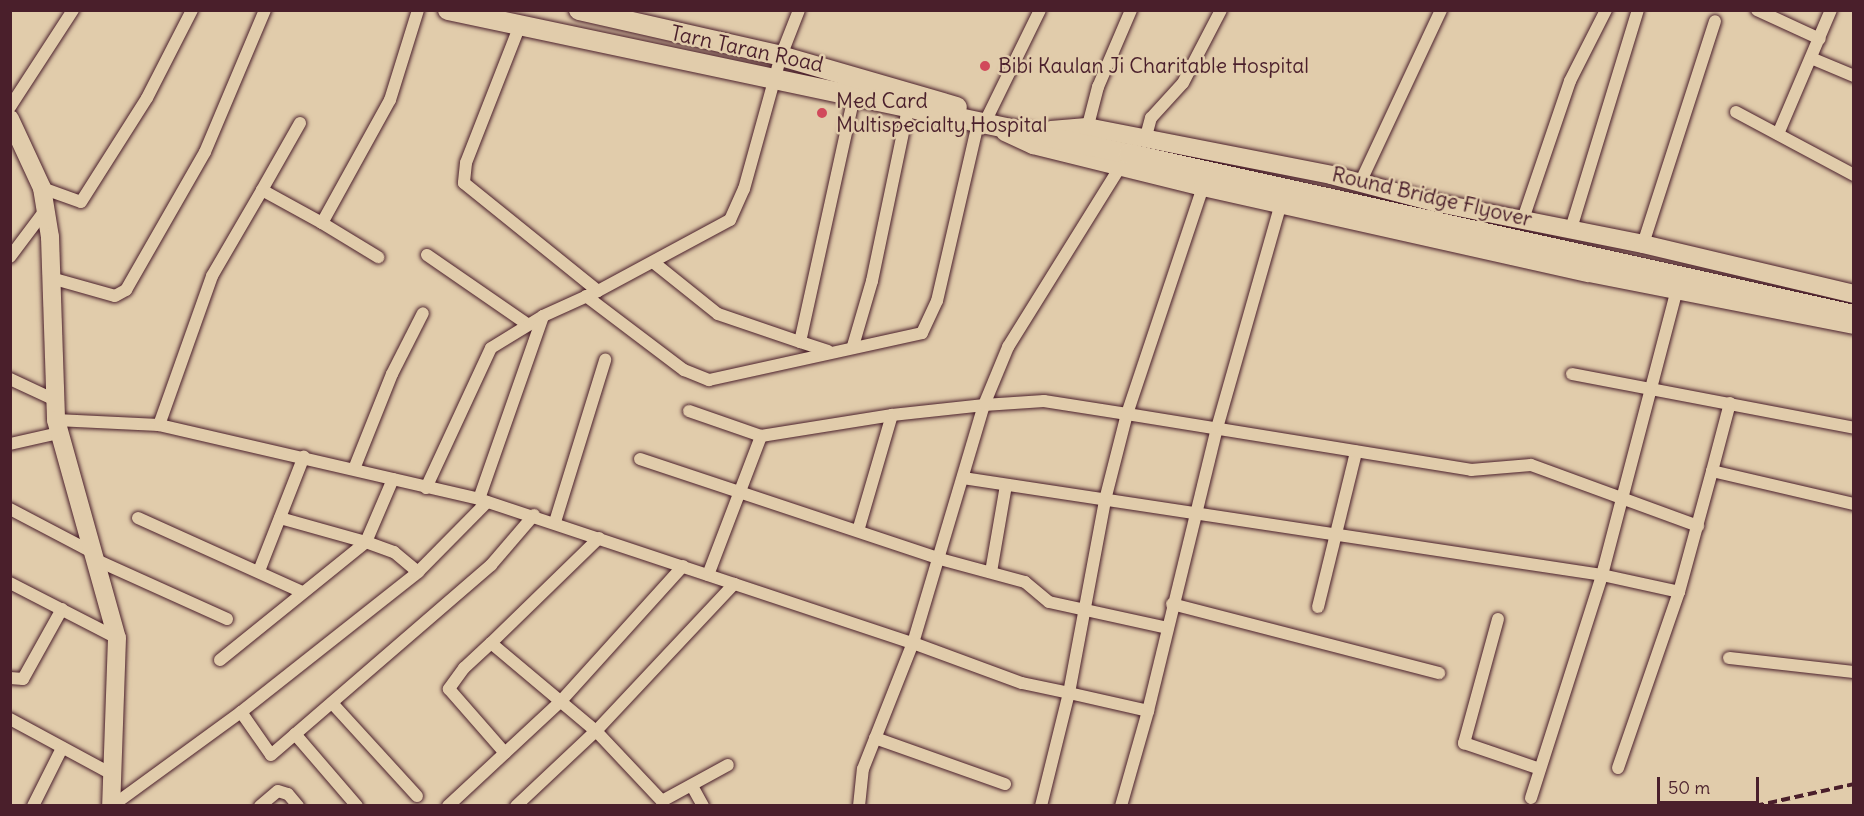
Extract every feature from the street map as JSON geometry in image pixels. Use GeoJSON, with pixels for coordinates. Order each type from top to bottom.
{"type":"FeatureCollection","features":[{"type":"Feature","properties":{"kind":"main road","name":"Tarn Taran Road"},"geometry":{"type":"LineString","coordinates":[[448,10],[908,108],[988,123],[1051,130]]}},
{"type":"Feature","properties":{"kind":"main road","name":"Tarn Taran Road"},"geometry":{"type":"LineString","coordinates":[[587,11],[781,56],[988,123]]}},
{"type":"Feature","properties":{"kind":"main road","name":"Round Bridge Flyover"},"geometry":{"type":"LineString","coordinates":[[988,123],[1854,303]]}},
{"type":"Feature","properties":{"kind":"main road","name":"Round Bridge Flyover"},"geometry":{"type":"LineString","coordinates":[[1051,130],[1086,132],[1420,214],[1854,315]]}},
{"type":"Feature","properties":{"kind":"street"},"geometry":{"type":"LineString","coordinates":[[10,107],[73,10]]}},
{"type":"Feature","properties":{"kind":"street"},"geometry":{"type":"LineString","coordinates":[[42,188],[81,202],[147,98],[192,10]]}},
{"type":"Feature","properties":{"kind":"street"},"geometry":{"type":"LineString","coordinates":[[51,278],[115,296],[126,290],[205,152],[265,10]]}},
{"type":"Feature","properties":{"kind":"street"},"geometry":{"type":"LineString","coordinates":[[322,223],[390,100],[418,10]]}},
{"type":"Feature","properties":{"kind":"street"},"geometry":{"type":"LineString","coordinates":[[426,488],[482,362],[503,338],[543,316],[592,294],[730,220],[744,189],[781,56],[799,10]]}},
{"type":"Feature","properties":{"kind":"street"},"geometry":{"type":"LineString","coordinates":[[520,25],[466,163],[464,183],[592,294],[699,378],[716,379],[829,351],[922,333],[937,301],[988,123],[1040,10]]}},
{"type":"Feature","properties":{"kind":"street"},"geometry":{"type":"LineString","coordinates":[[1131,10],[1098,87],[1086,132],[1145,140],[1360,183],[1522,222],[1643,244],[1854,294]]}},
{"type":"Feature","properties":{"kind":"street"},"geometry":{"type":"LineString","coordinates":[[1145,140],[1151,118],[1183,83],[1221,10]]}},
{"type":"Feature","properties":{"kind":"street"},"geometry":{"type":"LineString","coordinates":[[1522,222],[1570,81],[1606,10]]}},
{"type":"Feature","properties":{"kind":"street"},"geometry":{"type":"LineString","coordinates":[[1569,232],[1638,10]]}},
{"type":"Feature","properties":{"kind":"street"},"geometry":{"type":"LineString","coordinates":[[1757,10],[1820,39]]}},
{"type":"Feature","properties":{"kind":"street"},"geometry":{"type":"LineString","coordinates":[[1778,134],[1831,10]]}},
{"type":"Feature","properties":{"kind":"street"},"geometry":{"type":"LineString","coordinates":[[1360,183],[1440,11]]}},
{"type":"Feature","properties":{"kind":"street"},"geometry":{"type":"LineString","coordinates":[[1643,244],[1715,21]]}},
{"type":"Feature","properties":{"kind":"street"},"geometry":{"type":"LineString","coordinates":[[1811,58],[1854,76]]}},
{"type":"Feature","properties":{"kind":"street"},"geometry":{"type":"LineString","coordinates":[[800,342],[854,96]]}},
{"type":"Feature","properties":{"kind":"street"},"geometry":{"type":"LineString","coordinates":[[853,346],[872,281],[908,108]]}},
{"type":"Feature","properties":{"kind":"street"},"geometry":{"type":"LineString","coordinates":[[1736,112],[1854,175]]}},
{"type":"Feature","properties":{"kind":"street"},"geometry":{"type":"LineString","coordinates":[[10,118],[42,188],[46,209],[51,278],[57,427],[117,638],[110,774],[112,806]]}},
{"type":"Feature","properties":{"kind":"street"},"geometry":{"type":"LineString","coordinates":[[159,425],[215,268],[300,123]]}},
{"type":"Feature","properties":{"kind":"street"},"geometry":{"type":"LineString","coordinates":[[988,123],[1033,145],[1203,187],[1677,290],[1854,325]]}},
{"type":"Feature","properties":{"kind":"street"},"geometry":{"type":"LineString","coordinates":[[859,806],[862,770],[913,643],[940,559],[984,405],[1008,347],[1120,167]]}},
{"type":"Feature","properties":{"kind":"street"},"geometry":{"type":"LineString","coordinates":[[1041,806],[1069,693],[1105,500],[1127,414],[1203,187]]}},
{"type":"Feature","properties":{"kind":"street"},"geometry":{"type":"LineString","coordinates":[[262,190],[378,257]]}},
{"type":"Feature","properties":{"kind":"street"},"geometry":{"type":"LineString","coordinates":[[1121,806],[1148,711],[1172,604],[1218,428],[1281,203]]}},
{"type":"Feature","properties":{"kind":"street"},"geometry":{"type":"LineString","coordinates":[[10,257],[46,209]]}},
{"type":"Feature","properties":{"kind":"street"},"geometry":{"type":"LineString","coordinates":[[427,255],[527,324]]}},
{"type":"Feature","properties":{"kind":"street"},"geometry":{"type":"LineString","coordinates":[[653,262],[718,315],[829,351]]}},
{"type":"Feature","properties":{"kind":"street"},"geometry":{"type":"LineString","coordinates":[[1531,798],[1602,575],[1620,496],[1677,290]]}},
{"type":"Feature","properties":{"kind":"street"},"geometry":{"type":"LineString","coordinates":[[354,469],[396,365],[423,313]]}},
{"type":"Feature","properties":{"kind":"street"},"geometry":{"type":"LineString","coordinates":[[112,806],[241,712],[418,572],[483,501],[543,316]]}},
{"type":"Feature","properties":{"kind":"street"},"geometry":{"type":"LineString","coordinates":[[555,522],[605,360]]}},
{"type":"Feature","properties":{"kind":"street"},"geometry":{"type":"LineString","coordinates":[[1572,374],[1651,387],[1854,428]]}},
{"type":"Feature","properties":{"kind":"street"},"geometry":{"type":"LineString","coordinates":[[10,379],[55,400]]}},
{"type":"Feature","properties":{"kind":"street"},"geometry":{"type":"LineString","coordinates":[[689,411],[761,436],[892,415],[1044,401],[1484,472],[1531,465],[1698,526]]}},
{"type":"Feature","properties":{"kind":"street"},"geometry":{"type":"LineString","coordinates":[[1618,768],[1678,592],[1730,403]]}},
{"type":"Feature","properties":{"kind":"street"},"geometry":{"type":"LineString","coordinates":[[858,531],[892,415]]}},
{"type":"Feature","properties":{"kind":"street"},"geometry":{"type":"LineString","coordinates":[[10,444],[57,427],[159,425],[304,456],[534,515],[913,643],[1022,683],[1148,711]]}},
{"type":"Feature","properties":{"kind":"street"},"geometry":{"type":"LineString","coordinates":[[708,575],[737,493],[761,436]]}},
{"type":"Feature","properties":{"kind":"street"},"geometry":{"type":"LineString","coordinates":[[1318,607],[1356,452]]}},
{"type":"Feature","properties":{"kind":"street"},"geometry":{"type":"LineString","coordinates":[[259,571],[304,456]]}},
{"type":"Feature","properties":{"kind":"street"},"geometry":{"type":"LineString","coordinates":[[640,459],[940,559],[1029,584],[1044,600],[1083,611],[1167,628]]}},
{"type":"Feature","properties":{"kind":"street"},"geometry":{"type":"LineString","coordinates":[[1712,471],[1854,504]]}},
{"type":"Feature","properties":{"kind":"street"},"geometry":{"type":"LineString","coordinates":[[963,478],[1602,575],[1678,592]]}},
{"type":"Feature","properties":{"kind":"street"},"geometry":{"type":"LineString","coordinates":[[220,660],[366,543],[393,479]]}},
{"type":"Feature","properties":{"kind":"street"},"geometry":{"type":"LineString","coordinates":[[991,572],[1006,485]]}},
{"type":"Feature","properties":{"kind":"street"},"geometry":{"type":"LineString","coordinates":[[10,509],[93,556],[227,619]]}},
{"type":"Feature","properties":{"kind":"street"},"geometry":{"type":"LineString","coordinates":[[241,712],[271,755],[491,565],[534,515]]}},
{"type":"Feature","properties":{"kind":"street"},"geometry":{"type":"LineString","coordinates":[[138,518],[302,592]]}},
{"type":"Feature","properties":{"kind":"street"},"geometry":{"type":"LineString","coordinates":[[280,518],[394,552],[418,572]]}},
{"type":"Feature","properties":{"kind":"street"},"geometry":{"type":"LineString","coordinates":[[505,753],[449,689],[464,668],[599,538]]}},
{"type":"Feature","properties":{"kind":"street"},"geometry":{"type":"LineString","coordinates":[[448,806],[561,701],[683,566]]}},
{"type":"Feature","properties":{"kind":"street"},"geometry":{"type":"LineString","coordinates":[[10,583],[117,638]]}},
{"type":"Feature","properties":{"kind":"street"},"geometry":{"type":"LineString","coordinates":[[516,806],[596,731],[734,584]]}},
{"type":"Feature","properties":{"kind":"street"},"geometry":{"type":"LineString","coordinates":[[1172,604],[1439,673]]}},
{"type":"Feature","properties":{"kind":"street"},"geometry":{"type":"LineString","coordinates":[[10,678],[23,679],[62,609]]}},
{"type":"Feature","properties":{"kind":"street"},"geometry":{"type":"LineString","coordinates":[[1498,619],[1464,743],[1540,769]]}},
{"type":"Feature","properties":{"kind":"street"},"geometry":{"type":"LineString","coordinates":[[491,643],[596,731],[662,801],[728,765]]}},
{"type":"Feature","properties":{"kind":"street"},"geometry":{"type":"LineString","coordinates":[[1729,658],[1854,672]]}},
{"type":"Feature","properties":{"kind":"street"},"geometry":{"type":"LineString","coordinates":[[332,703],[417,796]]}},
{"type":"Feature","properties":{"kind":"street"},"geometry":{"type":"LineString","coordinates":[[10,720],[110,774]]}},
{"type":"Feature","properties":{"kind":"street"},"geometry":{"type":"LineString","coordinates":[[296,734],[357,806]]}},
{"type":"Feature","properties":{"kind":"street"},"geometry":{"type":"LineString","coordinates":[[875,738],[1005,784]]}},
{"type":"Feature","properties":{"kind":"street"},"geometry":{"type":"LineString","coordinates":[[33,806],[62,748]]}},
{"type":"Feature","properties":{"kind":"street"},"geometry":{"type":"LineString","coordinates":[[692,786],[703,806]]}},
{"type":"Feature","properties":{"kind":"street"},"geometry":{"type":"LineString","coordinates":[[260,806],[278,791],[288,794],[298,806]]}},
{"type":"Feature","properties":{"kind":"railway"},"geometry":{"type":"LineString","coordinates":[[1755,806],[1854,784]]}},
{"type":"Feature","properties":{"kind":"place","name":"Bibi Kaulan Ji Charitable Hospital"},"geometry":{"type":"Point","coordinates":[985,66]}},
{"type":"Feature","properties":{"kind":"place","name":"Med Card Multispecialty Hospital"},"geometry":{"type":"Point","coordinates":[822,113]}}]}
